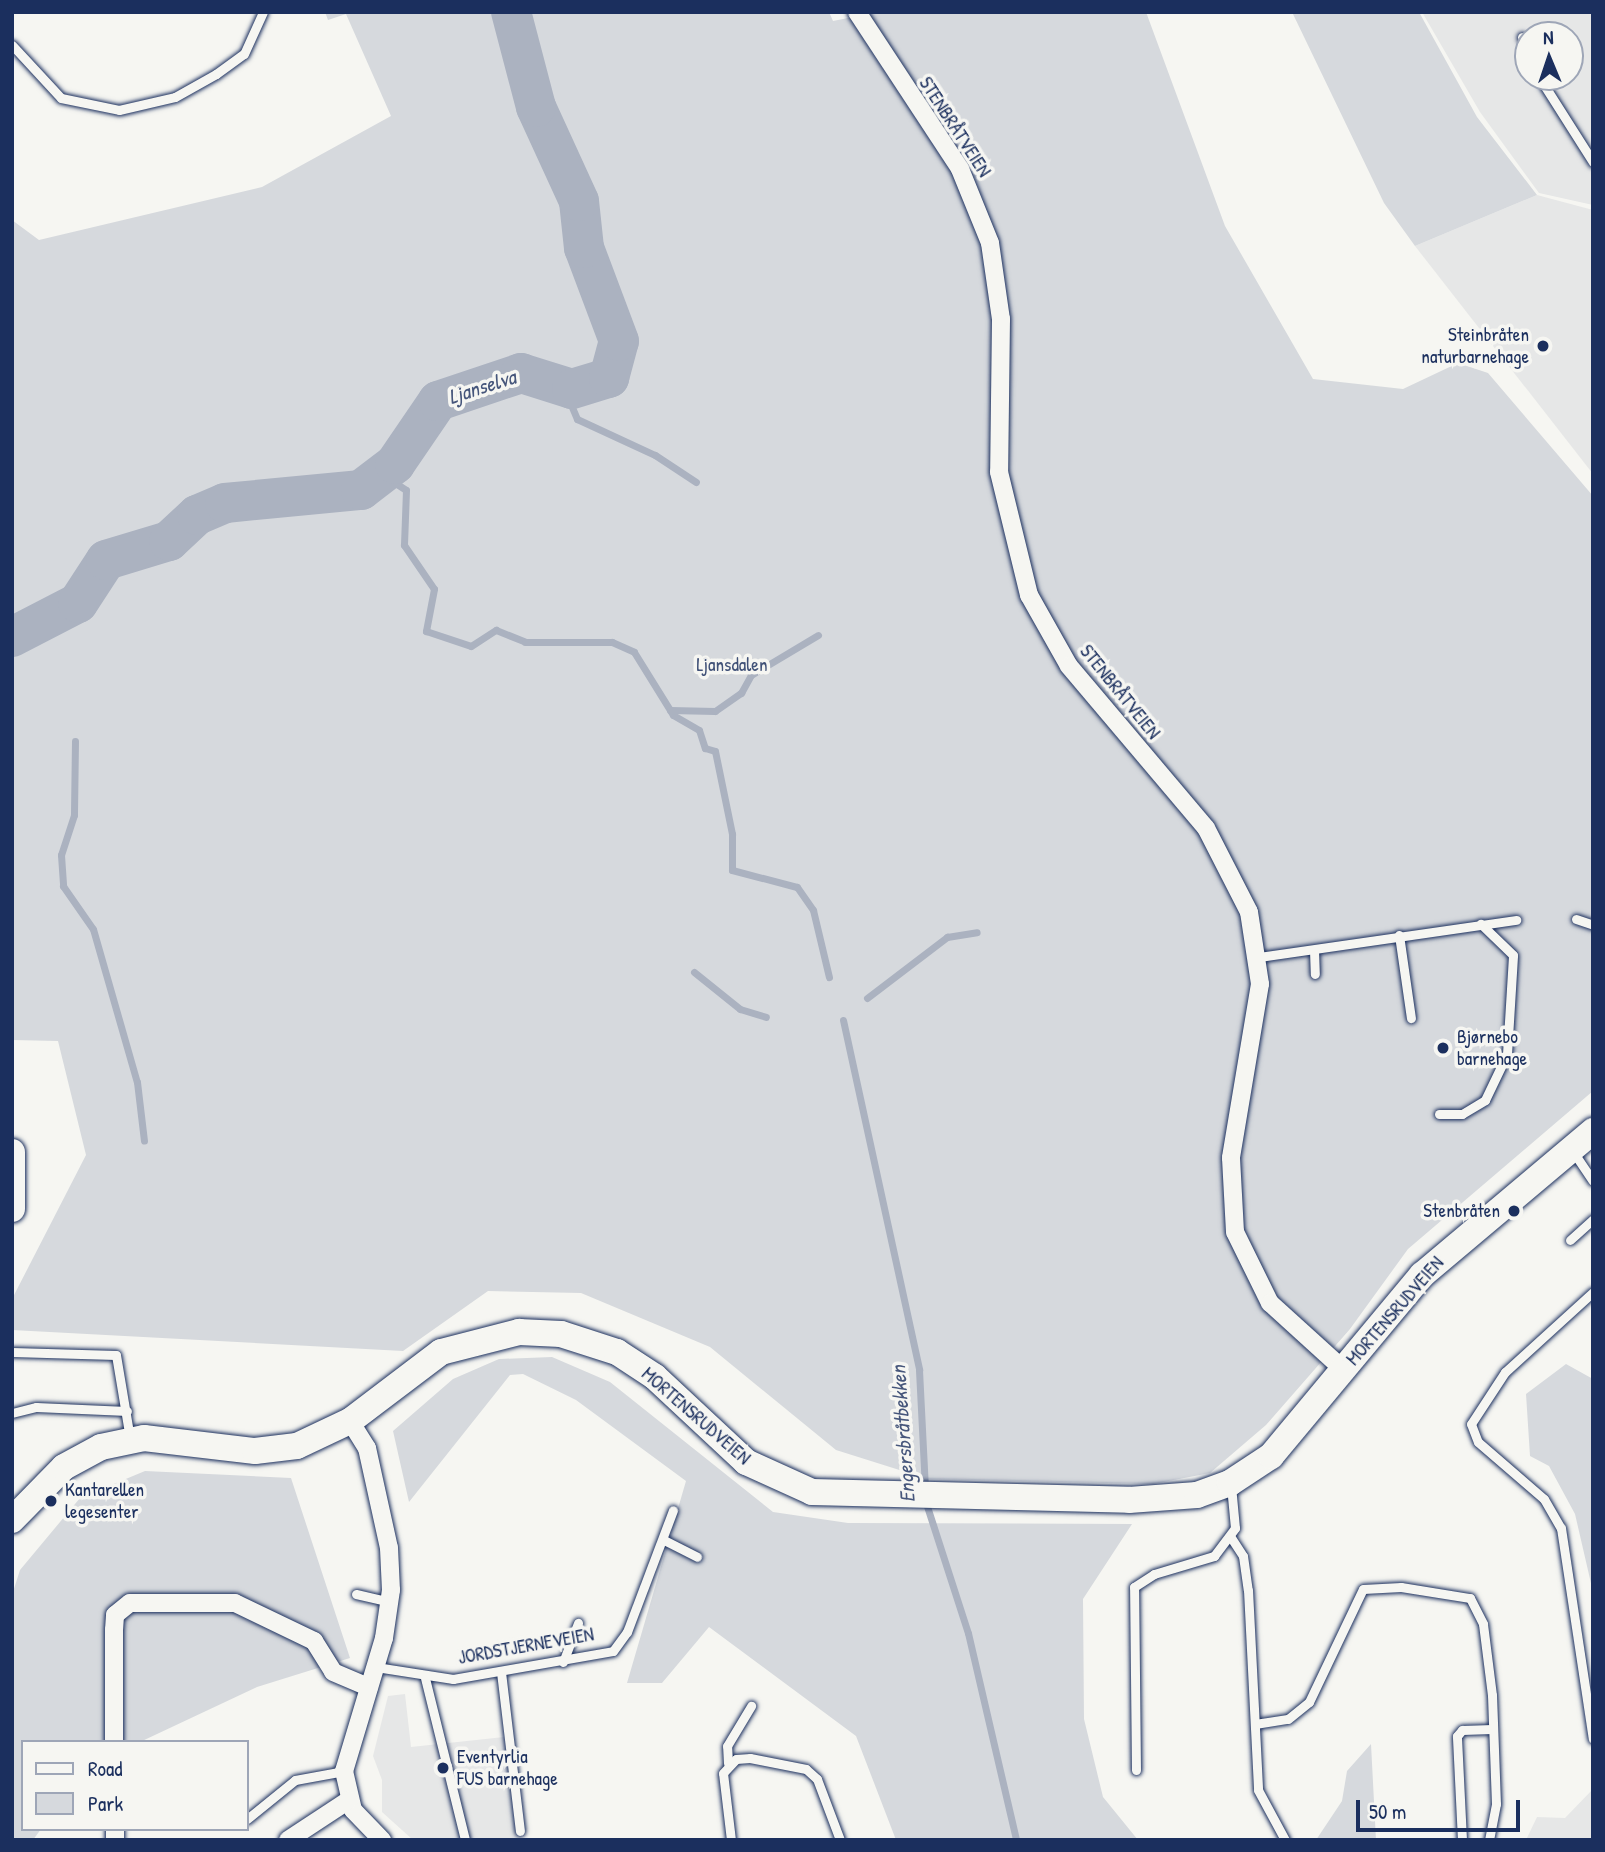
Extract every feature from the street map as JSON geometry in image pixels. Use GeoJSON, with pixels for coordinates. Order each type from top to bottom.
{"type":"FeatureCollection","features":[{"type":"Feature","properties":{"kind":"street","name":"STENBRÅTVEIEN"},"geometry":{"type":"LineString","coordinates":[[857,12],[960,169],[990,243],[1002,319],[1002,493],[1029,595],[1069,666],[1225,856],[1249,912],[1259,957],[1254,1045],[1231,1158],[1235,1232],[1270,1303],[1343,1370]]}},
{"type":"Feature","properties":{"kind":"street","name":"MORTENSRUDVEIEN"},"geometry":{"type":"LineString","coordinates":[[12,1520],[70,1463],[130,1439],[276,1449],[315,1441],[350,1421],[409,1373],[462,1343],[519,1332],[561,1334],[636,1363],[757,1469],[798,1488],[841,1496],[1129,1500],[1182,1498],[1230,1483],[1286,1441],[1439,1258],[1593,1131]]}},
{"type":"Feature","properties":{"kind":"street"},"geometry":{"type":"LineString","coordinates":[[12,1152],[12,1209]]}},
{"type":"Feature","properties":{"kind":"street"},"geometry":{"type":"LineString","coordinates":[[350,1421],[365,1443],[384,1525],[390,1602],[376,1667],[344,1771],[349,1800],[382,1840]]}},
{"type":"Feature","properties":{"kind":"street"},"geometry":{"type":"LineString","coordinates":[[114,1740],[114,1630],[116,1615],[130,1603],[235,1603],[314,1641],[332,1672],[369,1687]]}},
{"type":"Feature","properties":{"kind":"street"},"geometry":{"type":"LineString","coordinates":[[288,1840],[349,1800]]}},
{"type":"Feature","properties":{"kind":"lane"},"geometry":{"type":"LineString","coordinates":[[12,45],[61,98],[119,110],[175,97],[216,75],[244,54],[263,12]]}},
{"type":"Feature","properties":{"kind":"lane"},"geometry":{"type":"LineString","coordinates":[[1548,91],[1593,162]]}},
{"type":"Feature","properties":{"kind":"lane"},"geometry":{"type":"LineString","coordinates":[[1576,919],[1593,925]]}},
{"type":"Feature","properties":{"kind":"lane"},"geometry":{"type":"LineString","coordinates":[[1259,957],[1517,920]]}},
{"type":"Feature","properties":{"kind":"lane"},"geometry":{"type":"LineString","coordinates":[[1439,1114],[1462,1114],[1485,1100],[1507,1054],[1513,955],[1481,924]]}},
{"type":"Feature","properties":{"kind":"lane"},"geometry":{"type":"LineString","coordinates":[[1399,935],[1410,1018]]}},
{"type":"Feature","properties":{"kind":"lane"},"geometry":{"type":"LineString","coordinates":[[1314,950],[1315,974]]}},
{"type":"Feature","properties":{"kind":"lane"},"geometry":{"type":"LineString","coordinates":[[1571,1149],[1593,1181]]}},
{"type":"Feature","properties":{"kind":"lane"},"geometry":{"type":"LineString","coordinates":[[1570,1240],[1593,1219]]}},
{"type":"Feature","properties":{"kind":"lane"},"geometry":{"type":"LineString","coordinates":[[1593,1292],[1505,1372],[1471,1424],[1478,1442],[1544,1499],[1561,1528],[1593,1739]]}},
{"type":"Feature","properties":{"kind":"lane"},"geometry":{"type":"LineString","coordinates":[[12,1352],[112,1352],[121,1365],[130,1439]]}},
{"type":"Feature","properties":{"kind":"lane"},"geometry":{"type":"LineString","coordinates":[[12,1413],[36,1407],[127,1411]]}},
{"type":"Feature","properties":{"kind":"lane"},"geometry":{"type":"LineString","coordinates":[[1136,1770],[1134,1587],[1154,1574],[1201,1563],[1230,1536],[1235,1514],[1230,1483]]}},
{"type":"Feature","properties":{"kind":"lane","name":"JORDSTJERNEVEIEN"},"geometry":{"type":"LineString","coordinates":[[376,1667],[425,1678],[501,1672],[600,1656],[621,1643],[664,1540],[673,1510]]}},
{"type":"Feature","properties":{"kind":"lane"},"geometry":{"type":"LineString","coordinates":[[1230,1536],[1243,1556],[1248,1590],[1258,1790],[1285,1840]]}},
{"type":"Feature","properties":{"kind":"lane"},"geometry":{"type":"LineString","coordinates":[[664,1540],[697,1557]]}},
{"type":"Feature","properties":{"kind":"lane"},"geometry":{"type":"LineString","coordinates":[[1255,1724],[1288,1719],[1309,1702],[1358,1593],[1384,1586],[1470,1598],[1487,1645],[1496,1804],[1489,1840]]}},
{"type":"Feature","properties":{"kind":"lane"},"geometry":{"type":"LineString","coordinates":[[356,1594],[390,1602]]}},
{"type":"Feature","properties":{"kind":"lane"},"geometry":{"type":"LineString","coordinates":[[563,1662],[578,1623]]}},
{"type":"Feature","properties":{"kind":"lane"},"geometry":{"type":"LineString","coordinates":[[501,1672],[520,1831]]}},
{"type":"Feature","properties":{"kind":"lane"},"geometry":{"type":"LineString","coordinates":[[425,1678],[465,1840]]}},
{"type":"Feature","properties":{"kind":"lane"},"geometry":{"type":"LineString","coordinates":[[731,1840],[723,1787],[728,1763],[727,1746],[751,1706]]}},
{"type":"Feature","properties":{"kind":"lane"},"geometry":{"type":"LineString","coordinates":[[1462,1840],[1458,1734],[1492,1729]]}},
{"type":"Feature","properties":{"kind":"lane"},"geometry":{"type":"LineString","coordinates":[[728,1763],[750,1758],[806,1769],[817,1779],[840,1840]]}},
{"type":"Feature","properties":{"kind":"lane"},"geometry":{"type":"LineString","coordinates":[[248,1818],[295,1780],[344,1771]]}},
{"type":"Feature","properties":{"kind":"shaded area"},"geometry":{"type":"Polygon","coordinates":[[[1422,12],[1593,12],[1593,205],[1539,193],[1480,112],[1422,12]]]}},
{"type":"Feature","properties":{"kind":"shaded area","name":"Steinbråten naturbarnehage"},"geometry":{"type":"Polygon","coordinates":[[[1537,195],[1593,210],[1593,474],[1415,246],[1537,195]]]}},
{"type":"Feature","properties":{"kind":"shaded area","name":"Eventyrlia FUS barnehage"},"geometry":{"type":"Polygon","coordinates":[[[405,1694],[411,1747],[504,1737],[521,1840],[413,1840],[382,1812],[382,1780],[373,1756],[388,1696],[405,1694]]]}},
{"type":"Feature","properties":{"kind":"shaded area"},"geometry":{"type":"Polygon","coordinates":[[[1593,1789],[1593,1840],[1526,1840],[1537,1817],[1565,1818],[1593,1789]]]}},
{"type":"Feature","properties":{"kind":"green space","name":"Ljansdalen"},"geometry":{"type":"Polygon","coordinates":[[[325,12],[829,12],[833,21],[878,12],[1146,12],[1225,226],[1313,379],[1403,389],[1458,363],[1488,373],[1593,496],[1593,1091],[1408,1249],[1350,1329],[1266,1425],[1210,1473],[1153,1484],[928,1479],[836,1450],[710,1347],[581,1293],[488,1291],[403,1351],[12,1330],[12,1299],[86,1155],[58,1041],[12,1040],[12,220],[39,240],[262,187],[391,116],[346,14],[328,20],[325,12]]]}},
{"type":"Feature","properties":{"kind":"green space"},"geometry":{"type":"Polygon","coordinates":[[[1292,12],[1419,12],[1477,117],[1537,195],[1415,246],[1384,203],[1292,12]]]}},
{"type":"Feature","properties":{"kind":"green space"},"geometry":{"type":"Polygon","coordinates":[[[552,1357],[610,1382],[773,1512],[848,1523],[1132,1524],[1083,1599],[1084,1719],[1103,1797],[1138,1840],[896,1840],[856,1736],[709,1627],[662,1683],[627,1683],[686,1481],[576,1400],[523,1374],[510,1375],[409,1502],[393,1431],[453,1379],[499,1359],[552,1357]]]}},
{"type":"Feature","properties":{"kind":"green space"},"geometry":{"type":"Polygon","coordinates":[[[1566,1364],[1593,1379],[1593,1592],[1575,1514],[1549,1466],[1530,1456],[1526,1394],[1566,1364]]]}},
{"type":"Feature","properties":{"kind":"green space"},"geometry":{"type":"Polygon","coordinates":[[[145,1471],[291,1478],[350,1658],[257,1687],[144,1740],[21,1740],[21,1831],[40,1831],[33,1840],[12,1840],[12,1595],[20,1570],[80,1498],[145,1471]]]}},
{"type":"Feature","properties":{"kind":"green space"},"geometry":{"type":"Polygon","coordinates":[[[1371,1744],[1376,1840],[1316,1840],[1342,1801],[1347,1771],[1371,1744]]]}},
{"type":"Feature","properties":{"kind":"waterway","name":"Ljanselva"},"geometry":{"type":"LineString","coordinates":[[12,637],[78,603],[106,560],[169,541],[197,515],[225,503],[361,490],[395,464],[438,401],[521,373],[572,389],[609,378],[619,341],[584,248],[579,201],[536,107],[511,12]]}},
{"type":"Feature","properties":{"kind":"waterway"},"geometry":{"type":"LineString","coordinates":[[563,386],[577,419],[655,455],[696,482]]}},
{"type":"Feature","properties":{"kind":"waterway","name":"Engersbråtbekken"},"geometry":{"type":"LineString","coordinates":[[383,475],[406,490],[404,545],[434,589],[426,631],[471,646],[496,630],[525,642],[612,642],[634,652],[673,715],[699,730],[705,748],[715,751],[732,834],[732,870],[797,887],[813,910],[829,977]]}},
{"type":"Feature","properties":{"kind":"waterway"},"geometry":{"type":"LineString","coordinates":[[670,710],[715,711],[741,693],[751,675],[818,635]]}},
{"type":"Feature","properties":{"kind":"waterway"},"geometry":{"type":"LineString","coordinates":[[75,741],[74,815],[61,855],[63,886],[93,929],[137,1082],[144,1141]]}},
{"type":"Feature","properties":{"kind":"waterway"},"geometry":{"type":"LineString","coordinates":[[867,998],[947,937],[977,932]]}},
{"type":"Feature","properties":{"kind":"waterway"},"geometry":{"type":"LineString","coordinates":[[694,972],[740,1009],[766,1017]]}},
{"type":"Feature","properties":{"kind":"waterway","name":"Engersbråtbekken"},"geometry":{"type":"LineString","coordinates":[[843,1020],[919,1370],[925,1488]]}},
{"type":"Feature","properties":{"kind":"waterway","name":"Engersbråtbekken"},"geometry":{"type":"LineString","coordinates":[[925,1500],[968,1633],[1016,1840]]}},
{"type":"Feature","properties":{"kind":"place","name":"Steinbråten naturbarnehage"},"geometry":{"type":"Point","coordinates":[1543,346]}},
{"type":"Feature","properties":{"kind":"place","name":"Bjørnebo barnehage"},"geometry":{"type":"Point","coordinates":[1443,1048]}},
{"type":"Feature","properties":{"kind":"place","name":"Stenbråten"},"geometry":{"type":"Point","coordinates":[1514,1211]}},
{"type":"Feature","properties":{"kind":"place","name":"Kantarellen legesenter"},"geometry":{"type":"Point","coordinates":[51,1501]}},
{"type":"Feature","properties":{"kind":"place","name":"Eventyrlia FUS barnehage"},"geometry":{"type":"Point","coordinates":[443,1768]}}]}
